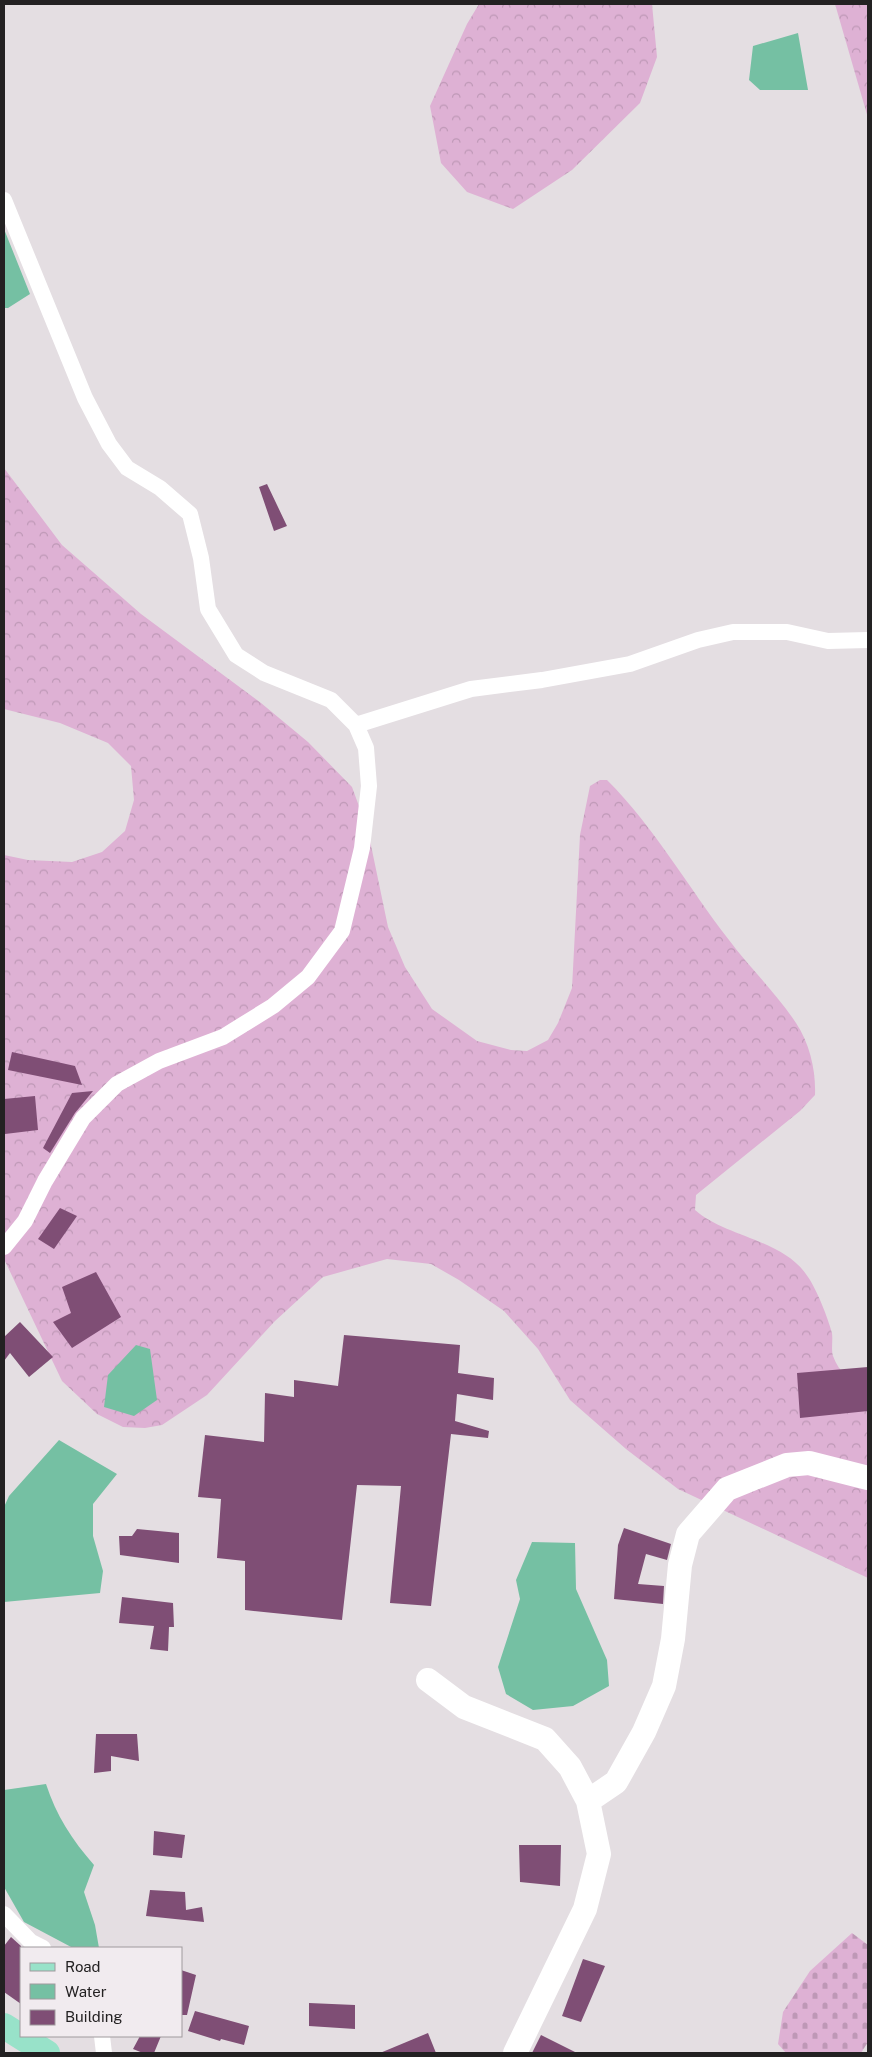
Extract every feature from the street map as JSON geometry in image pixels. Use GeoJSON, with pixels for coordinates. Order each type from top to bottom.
{"type":"FeatureCollection","features":[{"type":"Feature","properties":{"kind":"main road"},"geometry":{"type":"LineString","coordinates":[[4,2026],[20,2036]]}},
{"type":"Feature","properties":{"kind":"main road"},"geometry":{"type":"LineString","coordinates":[[22,2037],[47,2053]]}},
{"type":"Feature","properties":{"kind":"street"},"geometry":{"type":"LineString","coordinates":[[4,200],[85,398],[109,444],[127,468],[160,488],[190,514],[201,558],[208,609],[236,655],[264,673],[331,700],[356,725],[366,748],[369,786],[362,848],[342,931],[308,977],[273,1006],[223,1037],[158,1061],[117,1084],[83,1118],[45,1181],[25,1221],[4,1247]]}},
{"type":"Feature","properties":{"kind":"street"},"geometry":{"type":"LineString","coordinates":[[356,725],[471,689],[542,680],[630,664],[698,640],[732,632],[787,632],[828,640],[868,640]]}},
{"type":"Feature","properties":{"kind":"street"},"geometry":{"type":"LineString","coordinates":[[588,1801],[616,1782],[644,1732],[664,1686],[673,1638],[680,1565],[688,1534],[727,1489],[787,1465],[809,1463],[868,1478]]}},
{"type":"Feature","properties":{"kind":"street"},"geometry":{"type":"LineString","coordinates":[[428,1680],[464,1706],[545,1739],[570,1767],[588,1801],[599,1854],[585,1909],[514,2053]]}},
{"type":"Feature","properties":{"kind":"street"},"geometry":{"type":"LineString","coordinates":[[4,1914],[31,1942],[41,1947]]}},
{"type":"Feature","properties":{"kind":"street"},"geometry":{"type":"LineString","coordinates":[[102,2037],[104,2053]]}},
{"type":"Feature","properties":{"kind":"green space"},"geometry":{"type":"Polygon","coordinates":[[[479,4],[652,4],[657,57],[640,103],[572,170],[513,209],[467,192],[441,163],[430,106],[467,24],[479,4]]]}},
{"type":"Feature","properties":{"kind":"green space"},"geometry":{"type":"Polygon","coordinates":[[[835,4],[868,4],[868,118],[835,4]]]}},
{"type":"Feature","properties":{"kind":"green space"},"geometry":{"type":"Polygon","coordinates":[[[4,468],[62,545],[141,614],[261,703],[308,742],[352,787],[368,831],[388,927],[405,967],[432,1009],[477,1041],[511,1050],[527,1051],[548,1040],[558,1023],[572,988],[580,835],[590,786],[600,780],[607,780],[641,818],[729,940],[789,1012],[801,1031],[808,1049],[813,1067],[815,1095],[800,1111],[696,1195],[695,1210],[722,1227],[770,1246],[797,1264],[808,1277],[825,1312],[832,1333],[832,1353],[839,1368],[851,1381],[868,1388],[868,1578],[678,1489],[626,1449],[570,1400],[538,1349],[504,1311],[459,1280],[431,1264],[387,1259],[323,1277],[275,1321],[207,1395],[162,1425],[145,1428],[123,1427],[97,1414],[62,1381],[4,1259],[4,855],[28,860],[72,862],[102,852],[125,831],[134,800],[131,766],[108,743],[60,723],[4,709],[4,468]]]}},
{"type":"Feature","properties":{"kind":"green space"},"geometry":{"type":"Polygon","coordinates":[[[852,1933],[868,1945],[868,2042],[861,2053],[786,2053],[778,2044],[783,2012],[810,1971],[852,1933]]]}},
{"type":"Feature","properties":{"kind":"water"},"geometry":{"type":"Polygon","coordinates":[[[798,33],[808,90],[760,90],[749,80],[753,46],[798,33]]]}},
{"type":"Feature","properties":{"kind":"water"},"geometry":{"type":"Polygon","coordinates":[[[4,229],[30,294],[8,308],[4,308],[4,229]]]}},
{"type":"Feature","properties":{"kind":"water"},"geometry":{"type":"Polygon","coordinates":[[[136,1345],[150,1349],[157,1400],[134,1416],[104,1407],[108,1375],[136,1345]]]}},
{"type":"Feature","properties":{"kind":"water"},"geometry":{"type":"Polygon","coordinates":[[[59,1440],[117,1474],[93,1504],[93,1536],[103,1571],[100,1593],[4,1602],[4,1507],[9,1496],[59,1440]]]}},
{"type":"Feature","properties":{"kind":"water"},"geometry":{"type":"Polygon","coordinates":[[[532,1542],[575,1543],[576,1589],[607,1660],[609,1686],[573,1706],[533,1710],[506,1694],[498,1667],[520,1599],[516,1580],[532,1542]]]}},
{"type":"Feature","properties":{"kind":"water"},"geometry":{"type":"Polygon","coordinates":[[[46,1784],[66,1827],[94,1865],[84,1892],[95,1925],[99,1947],[71,1947],[24,1922],[4,1887],[4,1790],[46,1784]]]}},
{"type":"Feature","properties":{"kind":"building"},"geometry":{"type":"Polygon","coordinates":[[[267,484],[287,526],[274,531],[259,487],[267,484]]]}},
{"type":"Feature","properties":{"kind":"building"},"geometry":{"type":"Polygon","coordinates":[[[12,1052],[75,1066],[82,1085],[8,1070],[12,1052]]]}},
{"type":"Feature","properties":{"kind":"building"},"geometry":{"type":"Polygon","coordinates":[[[93,1091],[75,1113],[50,1153],[43,1148],[72,1093],[93,1091]]]}},
{"type":"Feature","properties":{"kind":"building"},"geometry":{"type":"Polygon","coordinates":[[[35,1096],[38,1130],[5,1134],[4,1099],[35,1096]]]}},
{"type":"Feature","properties":{"kind":"building"},"geometry":{"type":"Polygon","coordinates":[[[60,1208],[77,1216],[54,1249],[38,1239],[60,1208]]]}},
{"type":"Feature","properties":{"kind":"building"},"geometry":{"type":"Polygon","coordinates":[[[96,1272],[121,1317],[72,1348],[53,1322],[71,1313],[62,1287],[96,1272]]]}},
{"type":"Feature","properties":{"kind":"building"},"geometry":{"type":"Polygon","coordinates":[[[20,1322],[53,1357],[29,1377],[10,1353],[4,1361],[4,1337],[20,1322]]]}},
{"type":"Feature","properties":{"kind":"building"},"geometry":{"type":"Polygon","coordinates":[[[344,1335],[460,1345],[458,1373],[494,1378],[493,1400],[457,1394],[455,1421],[489,1431],[488,1438],[451,1434],[431,1606],[390,1603],[401,1486],[357,1485],[342,1620],[245,1610],[245,1561],[217,1558],[221,1499],[198,1497],[205,1435],[264,1442],[265,1393],[294,1397],[294,1380],[338,1386],[344,1335]]]}},
{"type":"Feature","properties":{"kind":"building"},"geometry":{"type":"Polygon","coordinates":[[[868,1367],[868,1411],[800,1418],[797,1373],[868,1367]]]}},
{"type":"Feature","properties":{"kind":"building"},"geometry":{"type":"Polygon","coordinates":[[[624,1528],[671,1544],[667,1560],[646,1554],[638,1584],[664,1586],[663,1604],[614,1599],[618,1545],[624,1528]]]}},
{"type":"Feature","properties":{"kind":"building"},"geometry":{"type":"Polygon","coordinates":[[[137,1529],[179,1533],[179,1563],[120,1555],[119,1536],[132,1536],[137,1529]]]}},
{"type":"Feature","properties":{"kind":"building"},"geometry":{"type":"Polygon","coordinates":[[[122,1597],[173,1603],[174,1627],[169,1627],[168,1651],[150,1649],[154,1626],[119,1623],[122,1597]]]}},
{"type":"Feature","properties":{"kind":"building"},"geometry":{"type":"Polygon","coordinates":[[[96,1734],[137,1734],[139,1761],[111,1756],[111,1771],[94,1773],[96,1734]]]}},
{"type":"Feature","properties":{"kind":"building"},"geometry":{"type":"Polygon","coordinates":[[[154,1831],[185,1835],[182,1858],[153,1855],[154,1831]]]}},
{"type":"Feature","properties":{"kind":"building"},"geometry":{"type":"Polygon","coordinates":[[[519,1845],[561,1845],[560,1886],[520,1882],[519,1845]]]}},
{"type":"Feature","properties":{"kind":"building"},"geometry":{"type":"Polygon","coordinates":[[[150,1890],[185,1892],[186,1910],[202,1907],[204,1922],[146,1916],[150,1890]]]}},
{"type":"Feature","properties":{"kind":"building"},"geometry":{"type":"Polygon","coordinates":[[[11,1937],[21,1946],[20,2003],[4,1992],[4,1946],[11,1937]]]}},
{"type":"Feature","properties":{"kind":"building"},"geometry":{"type":"Polygon","coordinates":[[[583,1959],[605,1966],[581,2022],[562,2016],[583,1959]]]}},
{"type":"Feature","properties":{"kind":"building"},"geometry":{"type":"Polygon","coordinates":[[[182,1970],[196,1975],[187,2015],[182,2015],[182,1970]]]}},
{"type":"Feature","properties":{"kind":"building"},"geometry":{"type":"Polygon","coordinates":[[[309,2003],[355,2005],[355,2029],[309,2026],[309,2003]]]}},
{"type":"Feature","properties":{"kind":"building"},"geometry":{"type":"Polygon","coordinates":[[[195,2011],[249,2026],[244,2045],[221,2039],[220,2041],[188,2031],[195,2011]]]}},
{"type":"Feature","properties":{"kind":"building"},"geometry":{"type":"Polygon","coordinates":[[[428,2033],[436,2053],[380,2053],[428,2033]]]}},
{"type":"Feature","properties":{"kind":"building"},"geometry":{"type":"Polygon","coordinates":[[[541,2035],[577,2053],[532,2053],[541,2035]]]}},
{"type":"Feature","properties":{"kind":"building"},"geometry":{"type":"Polygon","coordinates":[[[139,2037],[161,2037],[154,2053],[143,2053],[133,2049],[139,2037]]]}}]}
